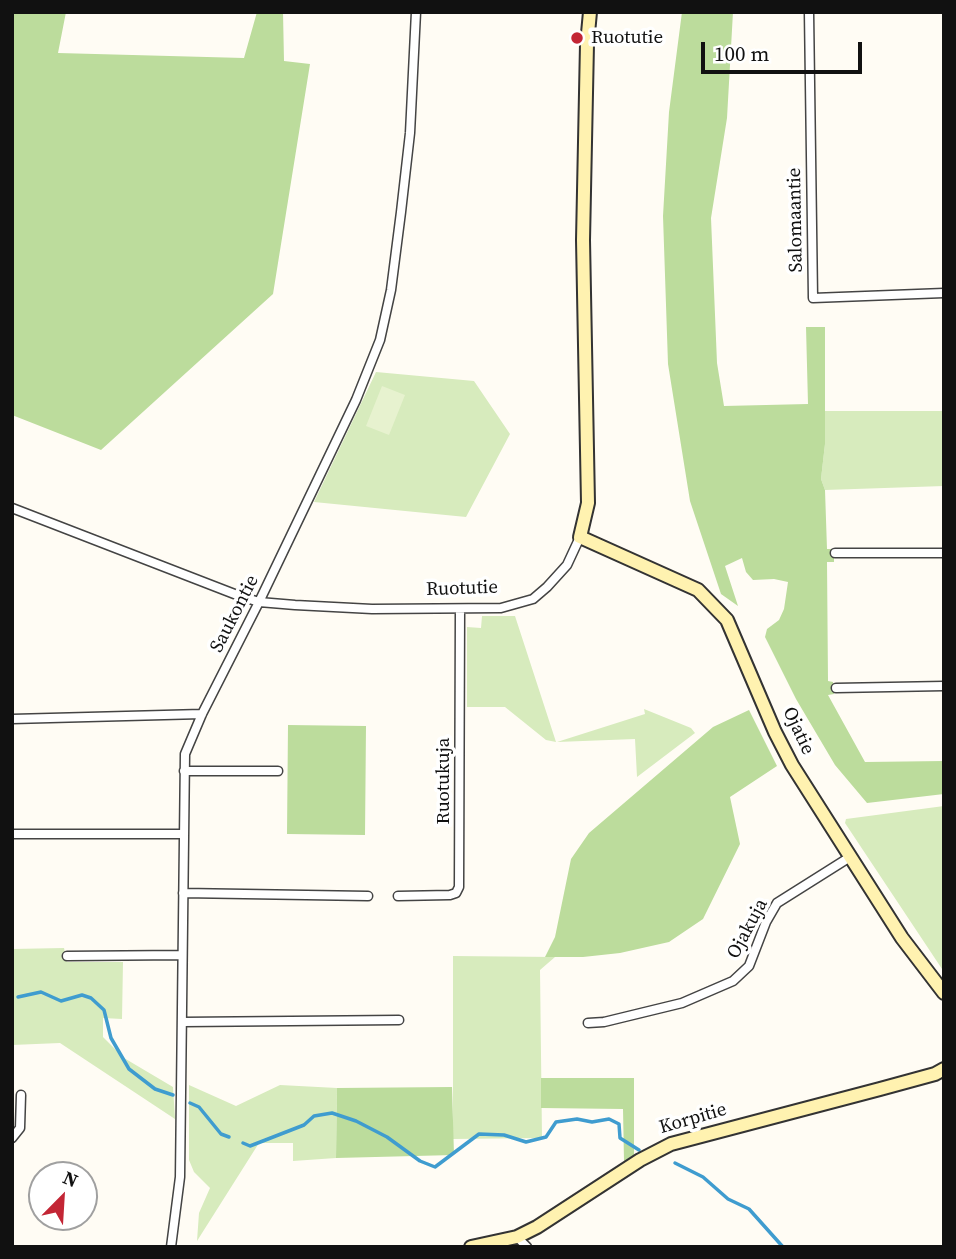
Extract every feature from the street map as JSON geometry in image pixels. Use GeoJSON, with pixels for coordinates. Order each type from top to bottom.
{"type":"FeatureCollection","features":[{"type":"Feature","properties":{"kind":"street","name":"Saukontie"},"geometry":{"type":"LineString","coordinates":[[171,1247],[180,1177],[185,754],[356,400],[380,340],[391,290],[410,133],[416,12]]}},
{"type":"Feature","properties":{"kind":"street","name":"Ruotutie"},"geometry":{"type":"LineString","coordinates":[[12,508],[259,602],[372,609],[460,610],[501,608],[533,599],[562,573],[571,558],[580,537],[588,503],[583,233],[590,12]]}},
{"type":"Feature","properties":{"kind":"street","name":"Salomaantie"},"geometry":{"type":"LineString","coordinates":[[808,12],[813,298],[944,293]]}},
{"type":"Feature","properties":{"kind":"street","name":"Ojatie"},"geometry":{"type":"LineString","coordinates":[[580,537],[690,585],[705,595],[717,608],[735,635],[775,732],[792,765],[902,938],[944,993]]}},
{"type":"Feature","properties":{"kind":"street"},"geometry":{"type":"LineString","coordinates":[[835,553],[944,553]]}},
{"type":"Feature","properties":{"kind":"street","name":"Ruotukuja"},"geometry":{"type":"LineString","coordinates":[[398,895],[450,895],[456,893],[459,887],[460,610]]}},
{"type":"Feature","properties":{"kind":"street"},"geometry":{"type":"LineString","coordinates":[[836,688],[944,686]]}},
{"type":"Feature","properties":{"kind":"street"},"geometry":{"type":"LineString","coordinates":[[12,719],[202,714]]}},
{"type":"Feature","properties":{"kind":"street"},"geometry":{"type":"LineString","coordinates":[[184,771],[278,771]]}},
{"type":"Feature","properties":{"kind":"street"},"geometry":{"type":"LineString","coordinates":[[12,834],[183,834]]}},
{"type":"Feature","properties":{"kind":"street","name":"Ojakuja"},"geometry":{"type":"LineString","coordinates":[[588,1023],[604,1023],[682,1003],[733,981],[750,966],[766,922],[777,903],[850,857]]}},
{"type":"Feature","properties":{"kind":"street"},"geometry":{"type":"LineString","coordinates":[[183,893],[368,895]]}},
{"type":"Feature","properties":{"kind":"street"},"geometry":{"type":"LineString","coordinates":[[67,956],[182,956]]}},
{"type":"Feature","properties":{"kind":"street"},"geometry":{"type":"LineString","coordinates":[[183,1022],[399,1020]]}},
{"type":"Feature","properties":{"kind":"street","name":"Korpitie"},"geometry":{"type":"LineString","coordinates":[[471,1247],[517,1237],[537,1227],[670,1144],[935,1074],[944,1069]]}},
{"type":"Feature","properties":{"kind":"street"},"geometry":{"type":"LineString","coordinates":[[12,1138],[20,1128],[21,1096]]}},
{"type":"Feature","properties":{"kind":"street"},"geometry":{"type":"LineString","coordinates":[[517,1237],[527,1247]]}},
{"type":"Feature","properties":{"kind":"green space"},"geometry":{"type":"Polygon","coordinates":[[[12,12],[66,12],[58,53],[244,58],[257,12],[283,12],[284,61],[310,64],[273,294],[101,450],[12,415],[12,12]]]}},
{"type":"Feature","properties":{"kind":"green space"},"geometry":{"type":"Polygon","coordinates":[[[682,12],[733,12],[727,118],[711,218],[717,363],[724,406],[808,404],[806,327],[825,327],[825,444],[821,479],[825,490],[827,549],[834,549],[834,562],[827,562],[828,681],[833,682],[834,694],[828,695],[865,762],[944,761],[944,794],[867,803],[835,765],[796,699],[765,637],[767,629],[779,620],[784,609],[788,582],[774,579],[753,580],[746,572],[742,558],[725,566],[738,606],[721,594],[690,501],[668,364],[663,216],[669,112],[682,12]]]}},
{"type":"Feature","properties":{"kind":"green space"},"geometry":{"type":"Polygon","coordinates":[[[376,372],[474,381],[510,434],[466,517],[314,502],[376,372]]]}},
{"type":"Feature","properties":{"kind":"green space"},"geometry":{"type":"Polygon","coordinates":[[[382,386],[405,395],[389,435],[366,426],[382,386]]]}},
{"type":"Feature","properties":{"kind":"green space"},"geometry":{"type":"Polygon","coordinates":[[[825,411],[944,411],[944,486],[825,490],[821,479],[825,411]]]}},
{"type":"Feature","properties":{"kind":"green space"},"geometry":{"type":"Polygon","coordinates":[[[482,616],[515,616],[556,742],[546,740],[505,707],[467,707],[467,627],[481,628],[482,616]]]}},
{"type":"Feature","properties":{"kind":"green space"},"geometry":{"type":"Polygon","coordinates":[[[644,709],[691,728],[695,733],[637,777],[635,739],[557,742],[645,714],[644,709]]]}},
{"type":"Feature","properties":{"kind":"green space"},"geometry":{"type":"Polygon","coordinates":[[[749,710],[777,766],[730,797],[740,844],[703,919],[669,942],[620,953],[545,957],[555,937],[571,859],[589,833],[713,727],[749,710]]]}},
{"type":"Feature","properties":{"kind":"green space"},"geometry":{"type":"Polygon","coordinates":[[[288,725],[366,726],[365,835],[287,834],[288,725]]]}},
{"type":"Feature","properties":{"kind":"green space"},"geometry":{"type":"Polygon","coordinates":[[[944,806],[944,972],[845,823],[846,819],[944,806]]]}},
{"type":"Feature","properties":{"kind":"green space"},"geometry":{"type":"Polygon","coordinates":[[[64,948],[67,962],[123,962],[122,1019],[103,1018],[103,1037],[124,1058],[173,1087],[175,1119],[60,1043],[12,1045],[12,949],[64,948]]]}},
{"type":"Feature","properties":{"kind":"green space"},"geometry":{"type":"Polygon","coordinates":[[[453,956],[555,957],[540,970],[542,1138],[453,1139],[453,956]]]}},
{"type":"Feature","properties":{"kind":"green space"},"geometry":{"type":"Polygon","coordinates":[[[541,1078],[634,1078],[634,1155],[624,1161],[623,1109],[541,1108],[541,1078]]]}},
{"type":"Feature","properties":{"kind":"green space"},"geometry":{"type":"Polygon","coordinates":[[[189,1085],[236,1106],[280,1085],[337,1088],[336,1158],[293,1161],[293,1143],[259,1143],[197,1241],[199,1213],[210,1188],[194,1172],[189,1160],[189,1085]]]}},
{"type":"Feature","properties":{"kind":"green space"},"geometry":{"type":"Polygon","coordinates":[[[452,1087],[454,1155],[336,1158],[337,1088],[452,1087]]]}},
{"type":"Feature","properties":{"kind":"waterway"},"geometry":{"type":"LineString","coordinates":[[18,997],[41,992],[61,1001],[82,995],[91,998],[104,1010],[111,1038],[129,1069],[155,1089],[173,1095]]}},
{"type":"Feature","properties":{"kind":"waterway"},"geometry":{"type":"LineString","coordinates":[[190,1103],[199,1107],[221,1134],[229,1137]]}},
{"type":"Feature","properties":{"kind":"waterway"},"geometry":{"type":"LineString","coordinates":[[243,1143],[250,1146],[304,1125],[314,1116],[332,1113],[356,1121],[387,1137],[420,1161],[435,1167],[479,1134],[504,1135],[526,1142],[546,1137],[556,1122],[577,1119],[592,1122],[609,1119],[619,1124],[620,1138],[639,1150]]}},
{"type":"Feature","properties":{"kind":"waterway"},"geometry":{"type":"LineString","coordinates":[[675,1163],[703,1177],[728,1199],[749,1209],[783,1247]]}},
{"type":"Feature","properties":{"kind":"place","name":"Ruotutie"},"geometry":{"type":"Point","coordinates":[577,38]}}]}
